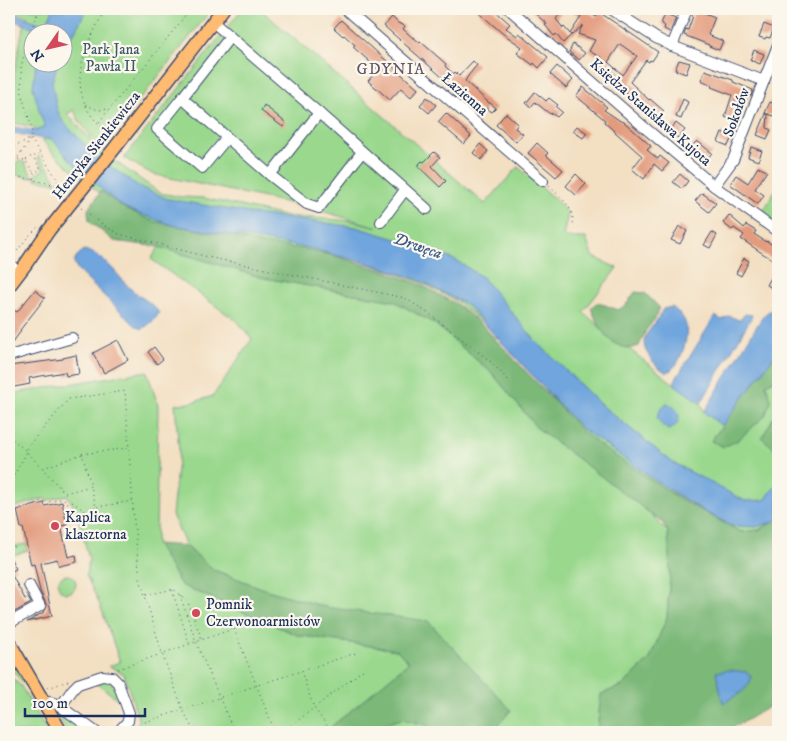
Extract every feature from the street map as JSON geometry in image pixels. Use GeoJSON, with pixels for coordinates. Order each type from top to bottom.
{"type":"FeatureCollection","features":[{"type":"Feature","properties":{"kind":"main road","name":"Henryka Sienkiewicza"},"geometry":{"type":"LineString","coordinates":[[9,286],[73,195],[114,149],[223,9]]}},
{"type":"Feature","properties":{"kind":"main road","name":"Henryka Sienkiewicza"},"geometry":{"type":"LineString","coordinates":[[10,268],[49,230]]}},
{"type":"Feature","properties":{"kind":"main road"},"geometry":{"type":"LineString","coordinates":[[9,642],[61,732]]}},
{"type":"Feature","properties":{"kind":"street","name":"Łazienna"},"geometry":{"type":"LineString","coordinates":[[345,9],[543,181]]}},
{"type":"Feature","properties":{"kind":"street","name":"Księdza Stanisława Kujota"},"geometry":{"type":"LineString","coordinates":[[509,9],[644,128],[714,186],[778,232]]}},
{"type":"Feature","properties":{"kind":"street"},"geometry":{"type":"LineString","coordinates":[[611,9],[672,46],[764,81]]}},
{"type":"Feature","properties":{"kind":"street"},"geometry":{"type":"LineString","coordinates":[[672,46],[687,9]]}},
{"type":"Feature","properties":{"kind":"street"},"geometry":{"type":"LineString","coordinates":[[213,22],[427,209]]}},
{"type":"Feature","properties":{"kind":"street"},"geometry":{"type":"LineString","coordinates":[[227,138],[202,168],[157,129],[230,37]]}},
{"type":"Feature","properties":{"kind":"street","name":"Sokołów"},"geometry":{"type":"LineString","coordinates":[[714,186],[733,160],[741,143],[778,45]]}},
{"type":"Feature","properties":{"kind":"street"},"geometry":{"type":"LineString","coordinates":[[182,98],[270,175],[307,204],[319,208],[362,152]]}},
{"type":"Feature","properties":{"kind":"street"},"geometry":{"type":"LineString","coordinates":[[270,175],[319,113]]}},
{"type":"Feature","properties":{"kind":"street"},"geometry":{"type":"LineString","coordinates":[[381,222],[405,190]]}},
{"type":"Feature","properties":{"kind":"street"},"geometry":{"type":"LineString","coordinates":[[9,356],[72,338]]}},
{"type":"Feature","properties":{"kind":"street"},"geometry":{"type":"LineString","coordinates":[[9,623],[40,606],[29,585]]}},
{"type":"Feature","properties":{"kind":"street"},"geometry":{"type":"LineString","coordinates":[[61,706],[73,688],[78,684],[102,676],[112,677],[118,683],[129,713],[128,720],[118,732]]}},
{"type":"Feature","properties":{"kind":"street"},"geometry":{"type":"LineString","coordinates":[[45,704],[53,702],[61,706],[96,732]]}},
{"type":"Feature","properties":{"kind":"path"},"geometry":{"type":"LineString","coordinates":[[28,9],[37,16]]}},
{"type":"Feature","properties":{"kind":"path"},"geometry":{"type":"LineString","coordinates":[[9,185],[12,165],[30,139],[32,128],[22,96],[22,67],[25,50],[40,9]]}},
{"type":"Feature","properties":{"kind":"path"},"geometry":{"type":"LineString","coordinates":[[87,9],[108,14],[134,9]]}},
{"type":"Feature","properties":{"kind":"path"},"geometry":{"type":"LineString","coordinates":[[106,9],[86,48],[81,64],[80,87],[88,111],[112,135]]}},
{"type":"Feature","properties":{"kind":"path"},"geometry":{"type":"LineString","coordinates":[[180,9],[182,20]]}},
{"type":"Feature","properties":{"kind":"path"},"geometry":{"type":"LineString","coordinates":[[98,122],[191,9]]}},
{"type":"Feature","properties":{"kind":"path"},"geometry":{"type":"LineString","coordinates":[[86,105],[98,110],[109,109]]}},
{"type":"Feature","properties":{"kind":"path"},"geometry":{"type":"LineString","coordinates":[[9,148],[30,139]]}},
{"type":"Feature","properties":{"kind":"path"},"geometry":{"type":"LineString","coordinates":[[30,139],[58,183],[73,195],[80,207],[119,234],[212,258],[405,298],[428,313],[490,361],[509,381]]}},
{"type":"Feature","properties":{"kind":"path"},"geometry":{"type":"LineString","coordinates":[[17,159],[25,160],[32,156],[33,158],[40,153]]}},
{"type":"Feature","properties":{"kind":"path"},"geometry":{"type":"LineString","coordinates":[[33,158],[41,169],[34,173]]}},
{"type":"Feature","properties":{"kind":"path"},"geometry":{"type":"LineString","coordinates":[[25,160],[34,173],[33,180]]}},
{"type":"Feature","properties":{"kind":"path"},"geometry":{"type":"LineString","coordinates":[[10,175],[56,185],[58,183]]}},
{"type":"Feature","properties":{"kind":"path"},"geometry":{"type":"LineString","coordinates":[[543,181],[570,209],[574,218],[573,227]]}},
{"type":"Feature","properties":{"kind":"path"},"geometry":{"type":"LineString","coordinates":[[9,484],[27,452],[28,446],[69,399],[125,392],[132,501],[140,579],[162,653],[183,710],[194,732]]}},
{"type":"Feature","properties":{"kind":"path"},"geometry":{"type":"LineString","coordinates":[[9,436],[27,452],[65,493],[91,486]]}},
{"type":"Feature","properties":{"kind":"path"},"geometry":{"type":"LineString","coordinates":[[42,468],[82,454],[129,448]]}},
{"type":"Feature","properties":{"kind":"path"},"geometry":{"type":"LineString","coordinates":[[82,454],[96,507]]}},
{"type":"Feature","properties":{"kind":"path"},"geometry":{"type":"LineString","coordinates":[[9,512],[42,501],[64,500],[67,503],[72,502],[85,511],[96,507],[132,501]]}},
{"type":"Feature","properties":{"kind":"path"},"geometry":{"type":"LineString","coordinates":[[9,549],[15,546]]}},
{"type":"Feature","properties":{"kind":"path"},"geometry":{"type":"LineString","coordinates":[[145,595],[174,589],[187,600],[202,640]]}},
{"type":"Feature","properties":{"kind":"path"},"geometry":{"type":"LineString","coordinates":[[172,590],[190,644]]}},
{"type":"Feature","properties":{"kind":"path"},"geometry":{"type":"LineString","coordinates":[[180,595],[196,642],[234,732]]}},
{"type":"Feature","properties":{"kind":"path"},"geometry":{"type":"LineString","coordinates":[[186,613],[191,611]]}},
{"type":"Feature","properties":{"kind":"path"},"geometry":{"type":"LineString","coordinates":[[188,619],[193,617]]}},
{"type":"Feature","properties":{"kind":"path"},"geometry":{"type":"LineString","coordinates":[[112,677],[116,670],[253,622]]}},
{"type":"Feature","properties":{"kind":"path"},"geometry":{"type":"LineString","coordinates":[[234,629],[275,732]]}},
{"type":"Feature","properties":{"kind":"path"},"geometry":{"type":"LineString","coordinates":[[145,722],[359,652]]}},
{"type":"Feature","properties":{"kind":"path"},"geometry":{"type":"LineString","coordinates":[[283,732],[368,666]]}},
{"type":"Feature","properties":{"kind":"path"},"geometry":{"type":"LineString","coordinates":[[301,671],[314,708],[328,727],[322,732]]}},
{"type":"Feature","properties":{"kind":"path"},"geometry":{"type":"LineString","coordinates":[[224,732],[233,728]]}},
{"type":"Feature","properties":{"kind":"green space","name":"Park Jana Pawła II"},"geometry":{"type":"Polygon","coordinates":[[[9,9],[212,9],[113,133],[99,146],[79,121],[74,110],[67,114],[97,146],[160,193],[204,198],[285,216],[352,221],[378,227],[307,207],[152,174],[124,158],[242,9],[260,9],[485,204],[518,167],[558,202],[568,214],[563,236],[586,238],[592,256],[617,268],[583,312],[599,326],[612,342],[629,349],[701,403],[704,412],[722,426],[711,441],[766,384],[776,379],[778,380],[778,414],[774,416],[775,449],[778,448],[778,519],[759,530],[741,532],[633,471],[597,447],[576,426],[526,367],[483,323],[459,303],[428,286],[342,255],[264,247],[152,224],[120,208],[92,187],[50,150],[34,127],[9,122],[9,102],[22,32],[22,72],[72,72],[72,22],[26,22],[28,17],[9,9]]]}},
{"type":"Feature","properties":{"kind":"green space"},"geometry":{"type":"Polygon","coordinates":[[[39,156],[56,183],[34,179],[35,175],[44,169],[37,158],[39,156]]]}},
{"type":"Feature","properties":{"kind":"green space"},"geometry":{"type":"Polygon","coordinates":[[[18,161],[24,162],[31,174],[31,178],[14,174],[18,161]]]}},
{"type":"Feature","properties":{"kind":"green space"},"geometry":{"type":"Polygon","coordinates":[[[778,186],[778,225],[762,213],[778,186]]]}},
{"type":"Feature","properties":{"kind":"green space"},"geometry":{"type":"Polygon","coordinates":[[[101,191],[122,207],[152,221],[263,244],[304,249],[339,257],[385,271],[423,286],[458,305],[480,323],[583,432],[680,499],[741,532],[759,530],[778,519],[778,701],[747,720],[722,732],[597,732],[601,694],[622,686],[650,659],[667,617],[670,575],[668,532],[663,523],[537,428],[493,374],[435,324],[394,301],[264,278],[159,247],[114,241],[89,221],[88,210],[101,191]]]}},
{"type":"Feature","properties":{"kind":"green space"},"geometry":{"type":"Polygon","coordinates":[[[159,247],[264,278],[394,301],[435,324],[493,374],[537,428],[641,505],[668,532],[670,575],[667,617],[650,659],[622,686],[601,694],[597,732],[492,732],[511,710],[325,607],[267,590],[214,570],[186,546],[172,515],[179,451],[175,404],[190,403],[213,396],[252,339],[238,322],[151,259],[159,247]]]}},
{"type":"Feature","properties":{"kind":"green space"},"geometry":{"type":"Polygon","coordinates":[[[635,292],[645,293],[659,307],[657,316],[646,330],[639,346],[629,348],[620,346],[609,339],[600,327],[591,308],[596,303],[618,310],[626,305],[635,292]]]}},
{"type":"Feature","properties":{"kind":"green space"},"geometry":{"type":"Polygon","coordinates":[[[778,351],[778,380],[776,379],[766,384],[771,400],[765,416],[738,440],[724,447],[711,441],[722,426],[778,351]]]}},
{"type":"Feature","properties":{"kind":"green space"},"geometry":{"type":"Polygon","coordinates":[[[147,371],[158,405],[156,544],[181,585],[297,635],[397,650],[409,663],[325,732],[131,732],[139,721],[124,674],[109,666],[120,662],[100,605],[86,575],[89,559],[77,512],[67,495],[49,500],[42,499],[9,509],[9,394],[147,371]]]}},
{"type":"Feature","properties":{"kind":"green space"},"geometry":{"type":"Polygon","coordinates":[[[778,414],[778,448],[775,449],[762,438],[774,416],[778,414]]]}},
{"type":"Feature","properties":{"kind":"green space"},"geometry":{"type":"Polygon","coordinates":[[[9,531],[11,531],[15,546],[26,544],[28,550],[9,557],[9,531]]]}},
{"type":"Feature","properties":{"kind":"green space"},"geometry":{"type":"Polygon","coordinates":[[[156,544],[186,546],[214,570],[267,590],[325,607],[428,621],[511,710],[492,732],[435,732],[427,725],[402,719],[387,723],[375,732],[325,732],[409,662],[397,650],[297,635],[181,585],[156,544]]]}},
{"type":"Feature","properties":{"kind":"green space"},"geometry":{"type":"Polygon","coordinates":[[[67,575],[73,578],[76,584],[73,590],[67,593],[61,590],[58,584],[61,578],[67,575]]]}},
{"type":"Feature","properties":{"kind":"green space"},"geometry":{"type":"Polygon","coordinates":[[[9,653],[54,732],[52,732],[26,686],[12,670],[9,664],[9,653]]]}},
{"type":"Feature","properties":{"kind":"green space"},"geometry":{"type":"Polygon","coordinates":[[[9,672],[12,678],[21,686],[48,732],[9,732],[9,672]]]}},
{"type":"Feature","properties":{"kind":"green space"},"geometry":{"type":"Polygon","coordinates":[[[104,680],[114,685],[120,701],[95,682],[104,680]]]}},
{"type":"Feature","properties":{"kind":"green space"},"geometry":{"type":"Polygon","coordinates":[[[61,714],[88,732],[68,732],[58,717],[61,714]]]}},
{"type":"Feature","properties":{"kind":"green space"},"geometry":{"type":"Polygon","coordinates":[[[402,719],[427,725],[435,732],[375,732],[387,723],[402,719]]]}},
{"type":"Feature","properties":{"kind":"water"},"geometry":{"type":"Polygon","coordinates":[[[53,9],[87,9],[72,36],[72,22],[47,22],[53,9]]]}},
{"type":"Feature","properties":{"kind":"water"},"geometry":{"type":"Polygon","coordinates":[[[9,12],[37,22],[22,22],[22,24],[9,19],[9,12]]]}},
{"type":"Feature","properties":{"kind":"water"},"geometry":{"type":"Polygon","coordinates":[[[35,72],[55,72],[52,82],[56,105],[60,117],[66,125],[98,158],[140,187],[168,199],[255,214],[356,227],[426,248],[457,261],[482,277],[535,340],[600,404],[672,462],[745,501],[765,500],[778,482],[778,518],[774,522],[756,527],[733,526],[707,513],[656,481],[581,428],[467,305],[421,281],[382,267],[308,248],[172,225],[120,205],[72,162],[52,139],[9,132],[9,126],[35,131],[45,127],[33,87],[35,72]]]}},
{"type":"Feature","properties":{"kind":"water"},"geometry":{"type":"Polygon","coordinates":[[[84,250],[99,256],[132,290],[156,309],[159,313],[152,322],[142,329],[136,326],[79,272],[74,263],[77,256],[84,250]]]}},
{"type":"Feature","properties":{"kind":"water"},"geometry":{"type":"Polygon","coordinates":[[[672,307],[684,320],[686,340],[679,359],[667,373],[651,359],[644,341],[663,309],[672,307]]]}},
{"type":"Feature","properties":{"kind":"water"},"geometry":{"type":"Polygon","coordinates":[[[769,311],[778,312],[778,351],[722,426],[704,412],[763,316],[769,311]]]}},
{"type":"Feature","properties":{"kind":"water"},"geometry":{"type":"Polygon","coordinates":[[[745,314],[752,315],[751,318],[701,403],[674,382],[715,316],[722,320],[729,316],[739,320],[745,314]]]}},
{"type":"Feature","properties":{"kind":"water"},"geometry":{"type":"Polygon","coordinates":[[[667,403],[678,412],[679,416],[677,424],[669,430],[659,421],[657,416],[662,407],[667,403]]]}},
{"type":"Feature","properties":{"kind":"water"},"geometry":{"type":"Polygon","coordinates":[[[730,670],[746,672],[751,676],[750,681],[745,689],[723,703],[716,672],[730,670]]]}},
{"type":"Feature","properties":{"kind":"building"},"geometry":{"type":"Polygon","coordinates":[[[475,9],[493,9],[510,24],[506,28],[517,36],[519,33],[548,57],[539,68],[534,63],[533,65],[517,53],[522,47],[502,33],[475,9]]]}},
{"type":"Feature","properties":{"kind":"building"},"geometry":{"type":"Polygon","coordinates":[[[530,9],[564,9],[556,19],[571,35],[563,43],[556,34],[554,36],[545,25],[547,24],[530,9]]]}},
{"type":"Feature","properties":{"kind":"building"},"geometry":{"type":"Polygon","coordinates":[[[569,9],[584,9],[596,17],[599,12],[658,52],[652,61],[646,60],[630,82],[664,111],[657,119],[595,66],[602,58],[589,51],[595,40],[578,34],[583,25],[572,35],[570,34],[581,17],[569,9]],[[620,44],[608,62],[623,75],[637,56],[620,44]]]}},
{"type":"Feature","properties":{"kind":"building"},"geometry":{"type":"Polygon","coordinates":[[[694,9],[715,17],[708,35],[723,41],[719,50],[684,35],[686,29],[688,30],[694,9]]]}},
{"type":"Feature","properties":{"kind":"building"},"geometry":{"type":"Polygon","coordinates":[[[665,14],[676,18],[670,32],[664,29],[665,26],[661,24],[665,14]]]}},
{"type":"Feature","properties":{"kind":"building"},"geometry":{"type":"Polygon","coordinates":[[[392,17],[398,23],[405,26],[403,29],[413,38],[420,41],[446,64],[445,66],[453,74],[455,72],[459,76],[473,61],[477,65],[465,81],[496,108],[492,112],[486,108],[483,113],[384,26],[392,17]]]}},
{"type":"Feature","properties":{"kind":"building"},"geometry":{"type":"Polygon","coordinates":[[[341,20],[418,89],[411,97],[401,88],[390,100],[368,81],[378,69],[353,47],[355,45],[334,28],[341,20]]]}},
{"type":"Feature","properties":{"kind":"building"},"geometry":{"type":"Polygon","coordinates":[[[764,24],[774,28],[770,38],[759,37],[764,24]]]}},
{"type":"Feature","properties":{"kind":"building"},"geometry":{"type":"Polygon","coordinates":[[[573,44],[585,53],[579,60],[569,52],[573,44]]]}},
{"type":"Feature","properties":{"kind":"building"},"geometry":{"type":"Polygon","coordinates":[[[754,50],[764,54],[760,64],[750,60],[754,50]]]}},
{"type":"Feature","properties":{"kind":"building"},"geometry":{"type":"Polygon","coordinates":[[[679,60],[690,63],[686,74],[675,70],[679,60]]]}},
{"type":"Feature","properties":{"kind":"building"},"geometry":{"type":"Polygon","coordinates":[[[557,66],[573,80],[566,88],[550,74],[557,66]]]}},
{"type":"Feature","properties":{"kind":"building"},"geometry":{"type":"Polygon","coordinates":[[[705,70],[733,80],[733,82],[753,90],[751,96],[748,95],[737,122],[725,117],[732,95],[711,87],[712,85],[701,80],[705,70]]]}},
{"type":"Feature","properties":{"kind":"building"},"geometry":{"type":"Polygon","coordinates":[[[583,87],[607,107],[604,110],[623,121],[651,146],[647,150],[658,159],[660,156],[669,163],[662,171],[654,164],[644,179],[632,169],[642,156],[604,122],[605,120],[576,96],[583,87]]]}},
{"type":"Feature","properties":{"kind":"building"},"geometry":{"type":"Polygon","coordinates":[[[535,92],[546,101],[549,98],[558,105],[556,107],[562,112],[557,117],[535,102],[531,107],[526,103],[535,92]]]}},
{"type":"Feature","properties":{"kind":"building"},"geometry":{"type":"Polygon","coordinates":[[[427,97],[436,105],[429,113],[420,105],[427,97]]]}},
{"type":"Feature","properties":{"kind":"building"},"geometry":{"type":"Polygon","coordinates":[[[683,99],[688,102],[681,119],[676,117],[683,99]]]}},
{"type":"Feature","properties":{"kind":"building"},"geometry":{"type":"Polygon","coordinates":[[[770,102],[778,105],[774,116],[765,113],[770,102]]]}},
{"type":"Feature","properties":{"kind":"building"},"geometry":{"type":"Polygon","coordinates":[[[264,105],[286,123],[283,127],[261,111],[264,105]]]}},
{"type":"Feature","properties":{"kind":"building"},"geometry":{"type":"Polygon","coordinates":[[[446,113],[471,136],[464,144],[438,122],[446,113]]]}},
{"type":"Feature","properties":{"kind":"building"},"geometry":{"type":"Polygon","coordinates":[[[506,113],[518,124],[515,128],[523,134],[516,142],[496,125],[506,113]]]}},
{"type":"Feature","properties":{"kind":"building"},"geometry":{"type":"Polygon","coordinates":[[[766,114],[768,114],[767,128],[771,130],[767,139],[757,135],[766,114]]]}},
{"type":"Feature","properties":{"kind":"building"},"geometry":{"type":"Polygon","coordinates":[[[676,123],[685,130],[678,138],[669,131],[676,123]]]}},
{"type":"Feature","properties":{"kind":"building"},"geometry":{"type":"Polygon","coordinates":[[[577,126],[587,133],[583,138],[573,131],[577,126]]]}},
{"type":"Feature","properties":{"kind":"building"},"geometry":{"type":"Polygon","coordinates":[[[722,132],[732,137],[728,146],[718,142],[722,132]]]}},
{"type":"Feature","properties":{"kind":"building"},"geometry":{"type":"Polygon","coordinates":[[[697,141],[712,153],[705,161],[696,154],[698,151],[692,146],[697,141]]]}},
{"type":"Feature","properties":{"kind":"building"},"geometry":{"type":"Polygon","coordinates":[[[537,143],[548,153],[546,155],[563,170],[556,177],[528,153],[537,143]]]}},
{"type":"Feature","properties":{"kind":"building"},"geometry":{"type":"Polygon","coordinates":[[[480,144],[488,151],[481,160],[473,153],[480,144]]]}},
{"type":"Feature","properties":{"kind":"building"},"geometry":{"type":"Polygon","coordinates":[[[751,147],[762,151],[758,161],[748,157],[751,147]]]}},
{"type":"Feature","properties":{"kind":"building"},"geometry":{"type":"Polygon","coordinates":[[[434,152],[440,157],[432,166],[446,181],[440,187],[419,167],[422,161],[424,162],[434,152]]]}},
{"type":"Feature","properties":{"kind":"building"},"geometry":{"type":"Polygon","coordinates":[[[758,167],[767,171],[755,189],[764,195],[758,204],[730,184],[736,175],[748,183],[758,167]]]}},
{"type":"Feature","properties":{"kind":"building"},"geometry":{"type":"Polygon","coordinates":[[[576,174],[586,184],[576,195],[566,186],[576,174]]]}},
{"type":"Feature","properties":{"kind":"building"},"geometry":{"type":"Polygon","coordinates":[[[680,174],[688,181],[682,189],[673,182],[680,174]]]}},
{"type":"Feature","properties":{"kind":"building"},"geometry":{"type":"Polygon","coordinates":[[[702,193],[716,203],[709,212],[695,201],[702,193]]]}},
{"type":"Feature","properties":{"kind":"building"},"geometry":{"type":"Polygon","coordinates":[[[729,215],[744,228],[746,225],[756,231],[754,234],[778,249],[778,262],[741,239],[744,235],[734,228],[732,230],[723,223],[729,215]]]}},
{"type":"Feature","properties":{"kind":"building"},"geometry":{"type":"Polygon","coordinates":[[[679,226],[687,231],[680,244],[671,240],[679,226]]]}},
{"type":"Feature","properties":{"kind":"building"},"geometry":{"type":"Polygon","coordinates":[[[712,232],[717,235],[710,248],[704,245],[712,232]]]}},
{"type":"Feature","properties":{"kind":"building"},"geometry":{"type":"Polygon","coordinates":[[[744,258],[749,261],[741,276],[736,273],[744,258]]]}},
{"type":"Feature","properties":{"kind":"building"},"geometry":{"type":"Polygon","coordinates":[[[772,276],[778,279],[778,292],[767,285],[772,276]]]}},
{"type":"Feature","properties":{"kind":"building"},"geometry":{"type":"Polygon","coordinates":[[[35,290],[45,298],[9,347],[9,313],[12,309],[17,312],[35,290]]]}},
{"type":"Feature","properties":{"kind":"building"},"geometry":{"type":"Polygon","coordinates":[[[118,340],[128,360],[104,373],[93,353],[118,340]]]}},
{"type":"Feature","properties":{"kind":"building"},"geometry":{"type":"Polygon","coordinates":[[[154,347],[163,359],[157,364],[148,352],[154,347]]]}},
{"type":"Feature","properties":{"kind":"building"},"geometry":{"type":"Polygon","coordinates":[[[76,355],[79,374],[66,376],[65,372],[29,378],[30,384],[9,388],[9,366],[63,359],[76,355]]]}},
{"type":"Feature","properties":{"kind":"building"},"geometry":{"type":"Polygon","coordinates":[[[62,502],[67,525],[61,526],[68,557],[76,555],[77,562],[59,566],[57,559],[41,563],[52,616],[27,622],[44,612],[47,606],[40,591],[34,564],[31,565],[17,510],[44,503],[45,506],[62,502]]]}},
{"type":"Feature","properties":{"kind":"building"},"geometry":{"type":"Polygon","coordinates":[[[9,555],[16,569],[10,572],[25,599],[28,598],[31,603],[11,614],[9,610],[9,555]]]}},
{"type":"Feature","properties":{"kind":"place","name":"Kaplica klasztorna"},"geometry":{"type":"Point","coordinates":[55,526]}},
{"type":"Feature","properties":{"kind":"place","name":"Pomnik Czerwonoarmistów"},"geometry":{"type":"Point","coordinates":[196,613]}},
{"type":"Feature","properties":{"kind":"district","name":"GDYNIA"},"geometry":{"type":"Point","coordinates":[391,68]}},
{"type":"Feature","properties":{"kind":"water label","name":"Drwęca"},"geometry":{"type":"Point","coordinates":[418,245]}}]}
